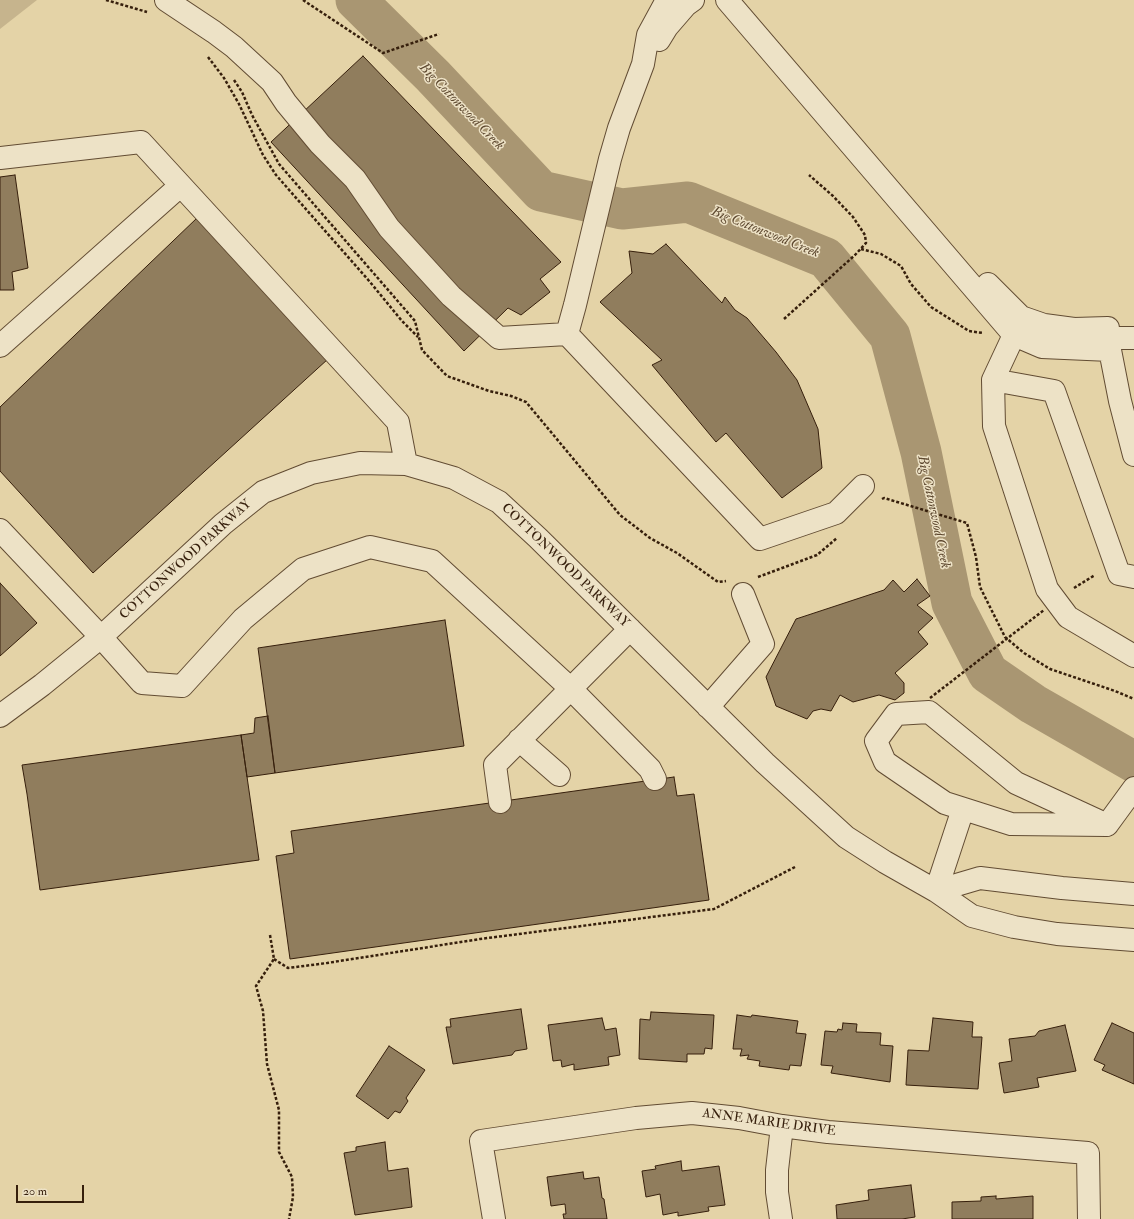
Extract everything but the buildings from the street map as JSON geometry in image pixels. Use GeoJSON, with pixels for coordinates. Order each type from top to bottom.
{"type":"FeatureCollection","features":[{"type":"Feature","properties":{"kind":"street"},"geometry":{"type":"LineString","coordinates":[[166,0],[234,47],[272,82],[286,103],[320,144],[355,179],[389,228],[451,296],[499,338],[567,334]]}},
{"type":"Feature","properties":{"kind":"street"},"geometry":{"type":"LineString","coordinates":[[567,334],[619,128],[643,64],[648,35],[667,0]]}},
{"type":"Feature","properties":{"kind":"street"},"geometry":{"type":"LineString","coordinates":[[643,64],[667,27],[686,5],[694,0]]}},
{"type":"Feature","properties":{"kind":"street"},"geometry":{"type":"LineString","coordinates":[[728,0],[1014,334],[1042,347],[1109,339],[1134,338]]}},
{"type":"Feature","properties":{"kind":"street"},"geometry":{"type":"LineString","coordinates":[[744,0],[988,284],[1021,317],[1044,325],[1074,329],[1109,339]]}},
{"type":"Feature","properties":{"kind":"street"},"geometry":{"type":"LineString","coordinates":[[0,158],[141,142],[398,422],[406,464]]}},
{"type":"Feature","properties":{"kind":"street"},"geometry":{"type":"LineString","coordinates":[[0,346],[180,186]]}},
{"type":"Feature","properties":{"kind":"street"},"geometry":{"type":"LineString","coordinates":[[567,334],[760,540],[836,513],[864,486]]}},
{"type":"Feature","properties":{"kind":"street"},"geometry":{"type":"LineString","coordinates":[[1014,334],[993,380],[994,426],[1047,589],[1050,605],[1134,656]]}},
{"type":"Feature","properties":{"kind":"street"},"geometry":{"type":"LineString","coordinates":[[1109,339],[1127,402],[1134,455]]}},
{"type":"Feature","properties":{"kind":"street"},"geometry":{"type":"LineString","coordinates":[[993,380],[1054,391],[1119,574],[1134,577]]}},
{"type":"Feature","properties":{"kind":"street","name":"COTTONWOOD PARKWAY"},"geometry":{"type":"LineString","coordinates":[[0,716],[42,685],[101,637],[223,524],[263,492],[311,473],[360,463],[406,464],[454,478],[500,502],[793,790],[846,837],[885,862],[936,891],[972,916],[1014,927],[1057,934],[1134,940]]}},
{"type":"Feature","properties":{"kind":"street"},"geometry":{"type":"LineString","coordinates":[[0,530],[101,637],[142,683],[182,686],[243,619],[303,569],[370,547],[432,562],[570,688],[650,769],[655,779]]}},
{"type":"Feature","properties":{"kind":"street"},"geometry":{"type":"LineString","coordinates":[[708,707],[763,644],[743,584]]}},
{"type":"Feature","properties":{"kind":"street"},"geometry":{"type":"LineString","coordinates":[[500,802],[495,765],[630,629]]}},
{"type":"Feature","properties":{"kind":"street"},"geometry":{"type":"LineString","coordinates":[[929,712],[1016,784],[1106,825],[1011,824],[945,803],[885,762],[876,741],[896,714],[929,712]]}},
{"type":"Feature","properties":{"kind":"street"},"geometry":{"type":"LineString","coordinates":[[519,740],[559,775]]}},
{"type":"Feature","properties":{"kind":"street"},"geometry":{"type":"LineString","coordinates":[[1106,825],[1133,789]]}},
{"type":"Feature","properties":{"kind":"street"},"geometry":{"type":"LineString","coordinates":[[936,891],[964,809]]}},
{"type":"Feature","properties":{"kind":"street"},"geometry":{"type":"LineString","coordinates":[[936,891],[980,878],[1062,888],[1134,894]]}},
{"type":"Feature","properties":{"kind":"street","name":"ANNE MARIE DRIVE"},"geometry":{"type":"LineString","coordinates":[[494,1219],[481,1141],[636,1118],[692,1113],[836,1132],[1088,1153],[1089,1219]]}},
{"type":"Feature","properties":{"kind":"street"},"geometry":{"type":"LineString","coordinates":[[781,1219],[777,1170],[782,1126]]}},
{"type":"Feature","properties":{"kind":"path"},"geometry":{"type":"LineString","coordinates":[[303,0],[382,53],[439,34]]}},
{"type":"Feature","properties":{"kind":"path"},"geometry":{"type":"LineString","coordinates":[[210,56],[204,52],[224,78],[239,104],[263,155],[276,175],[370,282],[402,321],[419,338]]}},
{"type":"Feature","properties":{"kind":"path"},"geometry":{"type":"LineString","coordinates":[[232,77],[242,92],[252,115],[279,164],[415,321],[422,350],[447,376],[526,402],[620,515],[650,538],[677,553],[718,582],[743,584],[816,555],[839,536]]}},
{"type":"Feature","properties":{"kind":"path"},"geometry":{"type":"LineString","coordinates":[[784,319],[855,255],[866,243],[865,235],[853,217],[833,196],[809,175]]}},
{"type":"Feature","properties":{"kind":"path"},"geometry":{"type":"LineString","coordinates":[[861,249],[881,254],[900,266],[911,284],[931,306],[969,331],[984,333]]}},
{"type":"Feature","properties":{"kind":"path"},"geometry":{"type":"LineString","coordinates":[[878,502],[884,498],[967,523],[976,557],[980,587],[1005,637],[1024,653],[1050,669],[1134,699]]}},
{"type":"Feature","properties":{"kind":"path"},"geometry":{"type":"LineString","coordinates":[[930,698],[1050,605],[1115,562]]}},
{"type":"Feature","properties":{"kind":"path"},"geometry":{"type":"LineString","coordinates":[[274,959],[288,968],[480,939],[714,908],[795,867]]}},
{"type":"Feature","properties":{"kind":"path"},"geometry":{"type":"LineString","coordinates":[[270,935],[274,959],[256,986],[263,1011],[267,1064],[279,1110],[279,1152],[292,1177],[294,1197],[289,1219]]}},
{"type":"Feature","properties":{"kind":"shaded area"},"geometry":{"type":"Polygon","coordinates":[[[0,0],[37,0],[0,29],[0,0]]]}},
{"type":"Feature","properties":{"kind":"waterway","name":"Big Cottonwood Creek"},"geometry":{"type":"LineString","coordinates":[[356,0],[433,76],[541,191],[622,209],[688,202],[826,258],[890,336],[921,452],[952,603],[988,673],[1033,704],[1134,762]]}}]}
